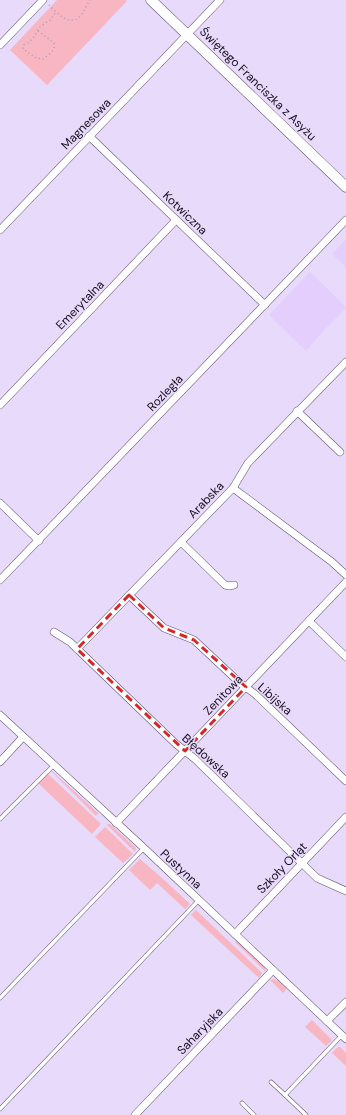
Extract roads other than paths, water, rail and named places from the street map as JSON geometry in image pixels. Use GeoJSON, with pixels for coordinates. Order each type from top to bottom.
{"type":"FeatureCollection","features":[{"type":"Feature","properties":{"kind":"street","name":"Świętego Franciszka z Asyżu"},"geometry":{"type":"LineString","coordinates":[[151,0],[346,187]]}},
{"type":"Feature","properties":{"kind":"street","name":"Magnesowa"},"geometry":{"type":"LineString","coordinates":[[0,230],[220,0]]}},
{"type":"Feature","properties":{"kind":"street"},"geometry":{"type":"LineString","coordinates":[[0,44],[45,2]]}},
{"type":"Feature","properties":{"kind":"street","name":"Kotwiczna"},"geometry":{"type":"LineString","coordinates":[[89,136],[265,304]]}},
{"type":"Feature","properties":{"kind":"street","name":"Emerytalna"},"geometry":{"type":"LineString","coordinates":[[0,405],[176,220]]}},
{"type":"Feature","properties":{"kind":"street","name":"Rozległa"},"geometry":{"type":"LineString","coordinates":[[0,580],[346,220]]}},
{"type":"Feature","properties":{"kind":"street","name":"Arabska"},"geometry":{"type":"LineString","coordinates":[[77,649],[233,488],[246,466],[346,362]]}},
{"type":"Feature","properties":{"kind":"street"},"geometry":{"type":"LineString","coordinates":[[298,411],[340,452]]}},
{"type":"Feature","properties":{"kind":"street"},"geometry":{"type":"LineString","coordinates":[[233,488],[332,562],[346,575]]}},
{"type":"Feature","properties":{"kind":"street"},"geometry":{"type":"LineString","coordinates":[[0,503],[39,541]]}},
{"type":"Feature","properties":{"kind":"street"},"geometry":{"type":"LineString","coordinates":[[181,542],[225,585],[234,585]]}},
{"type":"Feature","properties":{"kind":"street","name":"Zenitowa"},"geometry":{"type":"LineString","coordinates":[[116,823],[346,582]]}},
{"type":"Feature","properties":{"kind":"street","name":"Libijska"},"geometry":{"type":"LineString","coordinates":[[129,595],[164,628],[194,640],[255,694],[346,781]]}},
{"type":"Feature","properties":{"kind":"street"},"geometry":{"type":"LineString","coordinates":[[308,622],[346,657]]}},
{"type":"Feature","properties":{"kind":"street","name":"Błędowska"},"geometry":{"type":"LineString","coordinates":[[54,632],[70,642],[317,878],[346,891]]}},
{"type":"Feature","properties":{"kind":"street","name":"Pustynna"},"geometry":{"type":"LineString","coordinates":[[0,715],[144,848],[344,1037]]}},
{"type":"Feature","properties":{"kind":"street"},"geometry":{"type":"LineString","coordinates":[[0,762],[24,737]]}},
{"type":"Feature","properties":{"kind":"street","name":"Szkoły Orląt"},"geometry":{"type":"LineString","coordinates":[[235,934],[346,817]]}},
{"type":"Feature","properties":{"kind":"street","name":"Saharyjska"},"geometry":{"type":"LineString","coordinates":[[135,1115],[273,970]]}},
{"type":"Feature","properties":{"kind":"street"},"geometry":{"type":"LineString","coordinates":[[327,1021],[346,1002]]}},
{"type":"Feature","properties":{"kind":"lane"},"geometry":{"type":"LineString","coordinates":[[0,819],[54,765]]}},
{"type":"Feature","properties":{"kind":"lane"},"geometry":{"type":"LineString","coordinates":[[0,998],[144,848]]}},
{"type":"Feature","properties":{"kind":"lane"},"geometry":{"type":"LineString","coordinates":[[0,1110],[199,900]]}},
{"type":"Feature","properties":{"kind":"lane"},"geometry":{"type":"LineString","coordinates":[[285,1095],[344,1037]]}},
{"type":"Feature","properties":{"kind":"lane"},"geometry":{"type":"LineString","coordinates":[[271,1082],[305,1115]]}},
{"type":"Feature","properties":{"kind":"lane"},"geometry":{"type":"LineString","coordinates":[[242,1103],[254,1115]]}}]}
